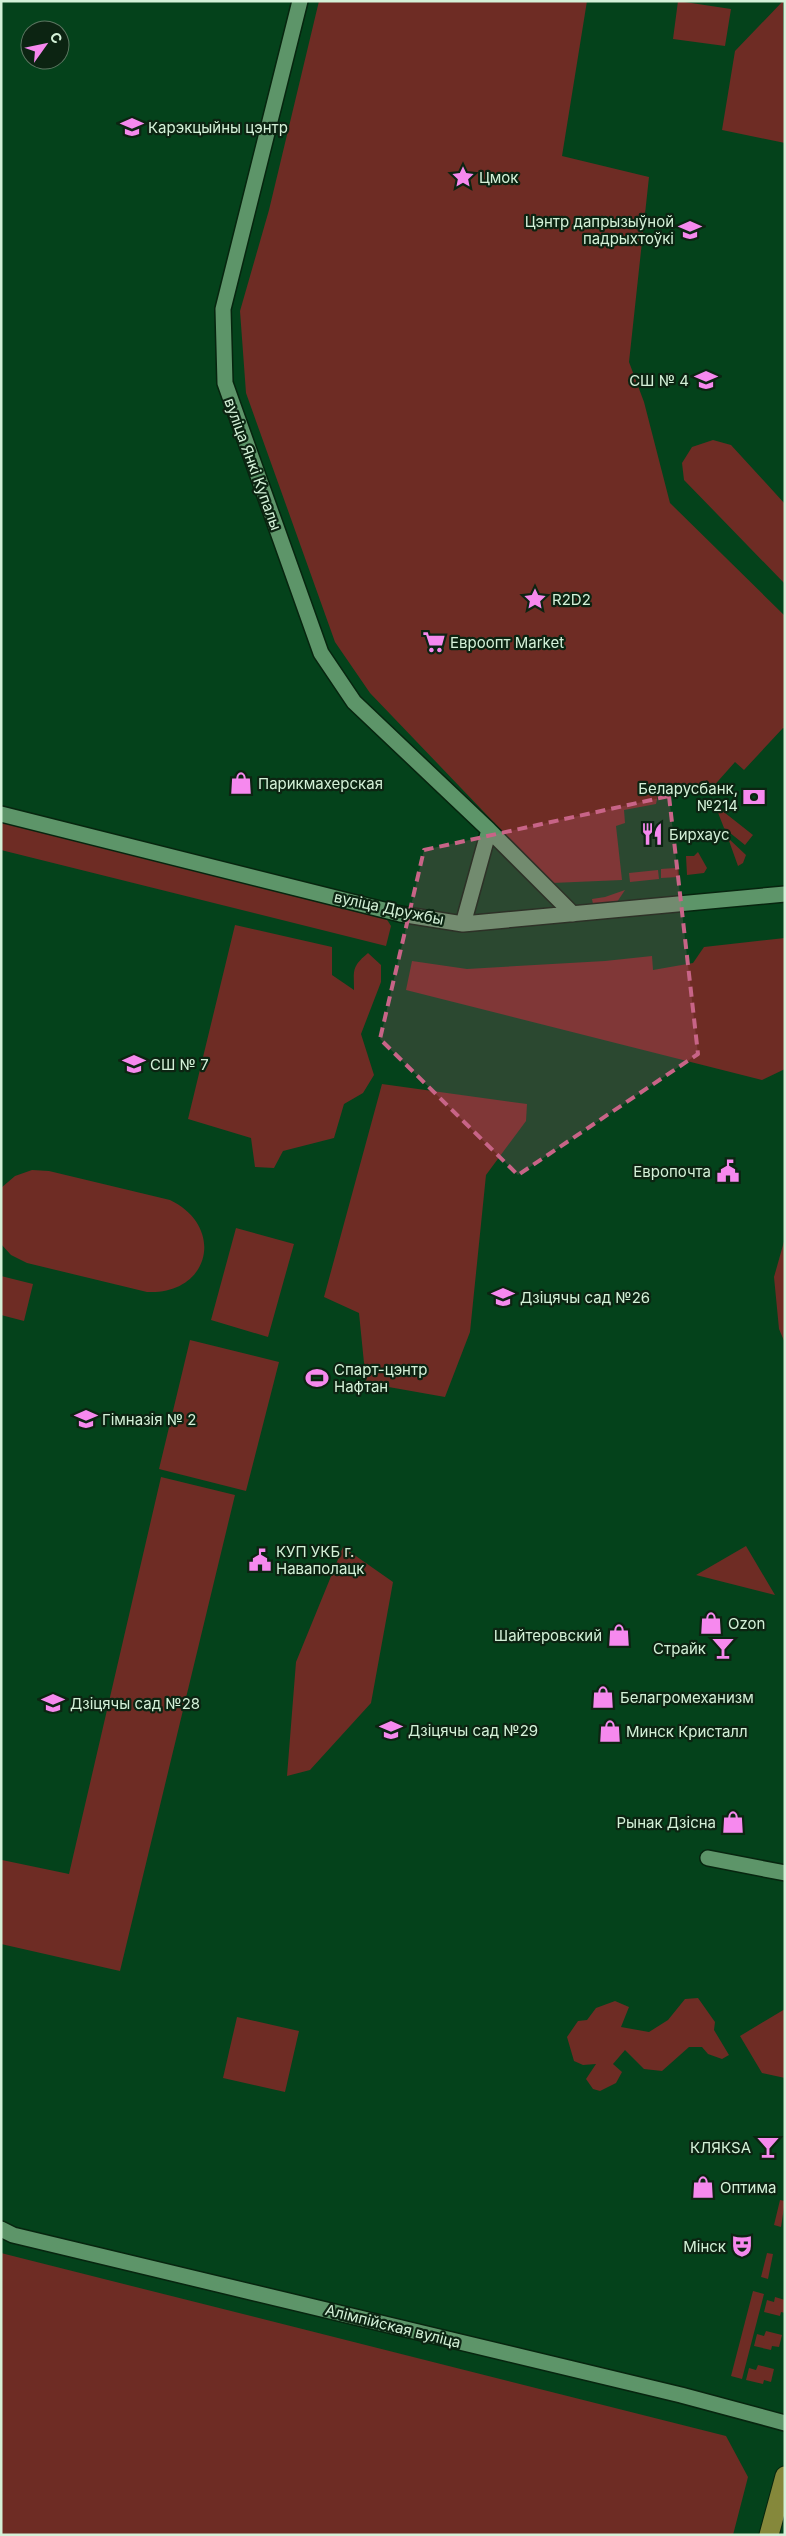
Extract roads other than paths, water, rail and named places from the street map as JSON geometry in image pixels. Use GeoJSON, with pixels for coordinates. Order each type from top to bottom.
{"type":"FeatureCollection","features":[{"type":"Feature","properties":{"kind":"main road"},"geometry":{"type":"LineString","coordinates":[[770,2535],[785,2476]]}},
{"type":"Feature","properties":{"kind":"street","name":"вуліца Янкі Купалы"},"geometry":{"type":"LineString","coordinates":[[300,1],[223,309],[227,391],[321,653],[354,702],[489,830],[572,914]]}},
{"type":"Feature","properties":{"kind":"street","name":"вуліца Дружбы"},"geometry":{"type":"LineString","coordinates":[[1,814],[400,914],[463,924],[785,894]]}},
{"type":"Feature","properties":{"kind":"street"},"geometry":{"type":"LineString","coordinates":[[463,924],[489,830]]}},
{"type":"Feature","properties":{"kind":"street"},"geometry":{"type":"LineString","coordinates":[[708,1858],[785,1873]]}},
{"type":"Feature","properties":{"kind":"street","name":"Алімпійская вуліца"},"geometry":{"type":"LineString","coordinates":[[1,2229],[13,2235],[681,2394],[785,2423]]}},
{"type":"Feature","properties":{"kind":"place","name":"Карэкцыйны цэнтр"},"geometry":{"type":"Point","coordinates":[132,127]}},
{"type":"Feature","properties":{"kind":"place","name":"Цмок"},"geometry":{"type":"Point","coordinates":[463,177]}},
{"type":"Feature","properties":{"kind":"place","name":"Цэнтр дапрызыўной падрыхтоўкі"},"geometry":{"type":"Point","coordinates":[690,230]}},
{"type":"Feature","properties":{"kind":"place","name":"СШ № 4"},"geometry":{"type":"Point","coordinates":[706,380]}},
{"type":"Feature","properties":{"kind":"place","name":"R2D2"},"geometry":{"type":"Point","coordinates":[535,599]}},
{"type":"Feature","properties":{"kind":"place","name":"Евроопт Market"},"geometry":{"type":"Point","coordinates":[434,642]}},
{"type":"Feature","properties":{"kind":"place","name":"Парикмахерская"},"geometry":{"type":"Point","coordinates":[241,783]}},
{"type":"Feature","properties":{"kind":"place","name":"Беларусбанк, №214"},"geometry":{"type":"Point","coordinates":[754,797]}},
{"type":"Feature","properties":{"kind":"place","name":"Бирхаус"},"geometry":{"type":"Point","coordinates":[652,834]}},
{"type":"Feature","properties":{"kind":"place","name":"СШ № 7"},"geometry":{"type":"Point","coordinates":[134,1064]}},
{"type":"Feature","properties":{"kind":"place","name":"Европочта"},"geometry":{"type":"Point","coordinates":[728,1171]}},
{"type":"Feature","properties":{"kind":"place","name":"Дзіцячы сад №26"},"geometry":{"type":"Point","coordinates":[503,1297]}},
{"type":"Feature","properties":{"kind":"place","name":"Спарт-цэнтр Нафтан"},"geometry":{"type":"Point","coordinates":[317,1378]}},
{"type":"Feature","properties":{"kind":"place","name":"Гімназія № 2"},"geometry":{"type":"Point","coordinates":[86,1419]}},
{"type":"Feature","properties":{"kind":"place","name":"КУП УКБ г. Наваполацк"},"geometry":{"type":"Point","coordinates":[260,1560]}},
{"type":"Feature","properties":{"kind":"place","name":"Ozon"},"geometry":{"type":"Point","coordinates":[711,1623]}},
{"type":"Feature","properties":{"kind":"place","name":"Шайтеровский"},"geometry":{"type":"Point","coordinates":[619,1635]}},
{"type":"Feature","properties":{"kind":"place","name":"Страйк"},"geometry":{"type":"Point","coordinates":[723,1648]}},
{"type":"Feature","properties":{"kind":"place","name":"Белагромеханизм"},"geometry":{"type":"Point","coordinates":[603,1697]}},
{"type":"Feature","properties":{"kind":"place","name":"Дзіцячы сад №28"},"geometry":{"type":"Point","coordinates":[53,1703]}},
{"type":"Feature","properties":{"kind":"place","name":"Дзіцячы сад №29"},"geometry":{"type":"Point","coordinates":[391,1730]}},
{"type":"Feature","properties":{"kind":"place","name":"Минск Кристалл"},"geometry":{"type":"Point","coordinates":[610,1731]}},
{"type":"Feature","properties":{"kind":"place","name":"Рынак Дзісна"},"geometry":{"type":"Point","coordinates":[733,1822]}},
{"type":"Feature","properties":{"kind":"place","name":"КЛЯКSА"},"geometry":{"type":"Point","coordinates":[768,2147]}},
{"type":"Feature","properties":{"kind":"place","name":"Оптима"},"geometry":{"type":"Point","coordinates":[703,2187]}},
{"type":"Feature","properties":{"kind":"place","name":"Мінск"},"geometry":{"type":"Point","coordinates":[742,2246]}}]}
